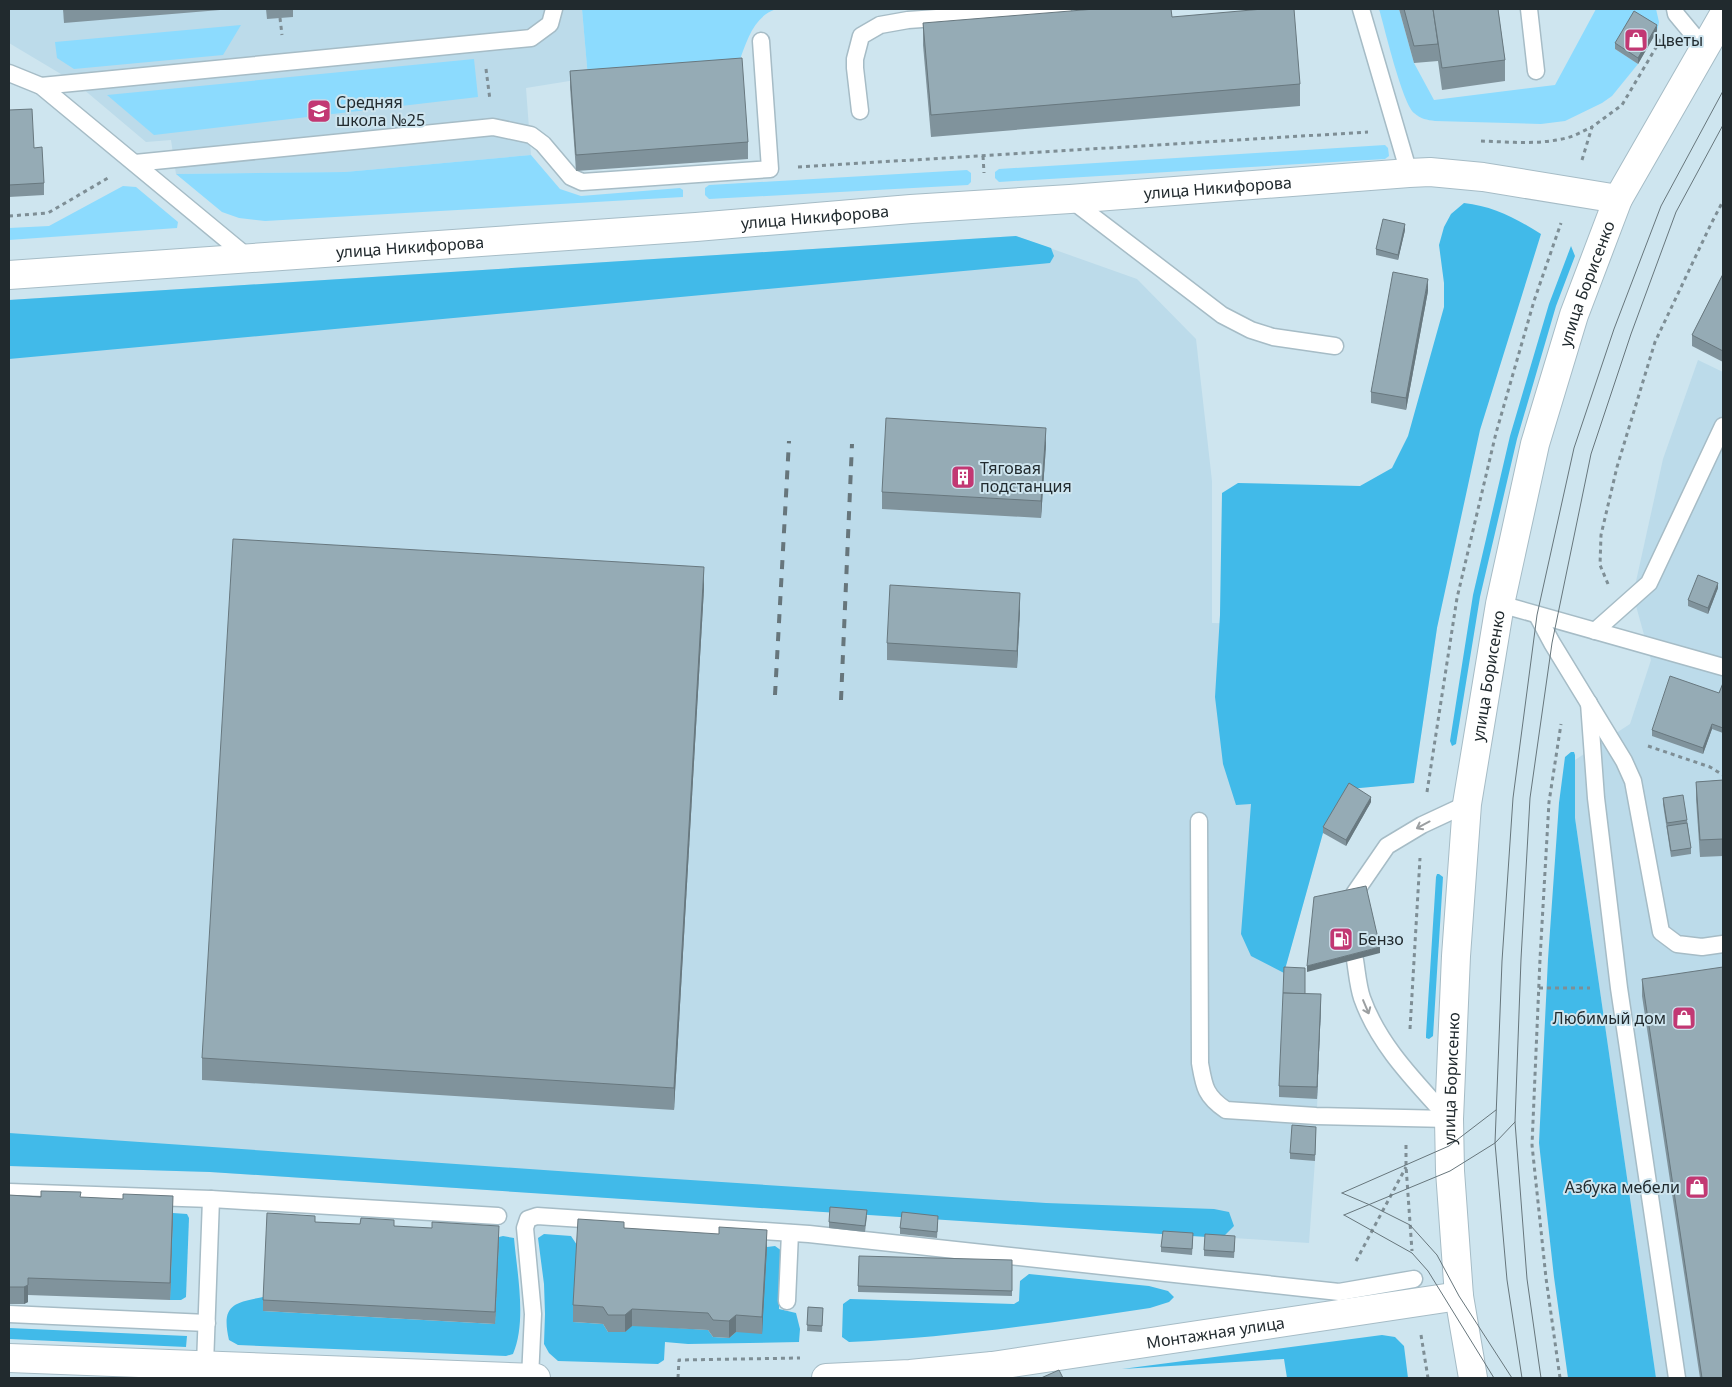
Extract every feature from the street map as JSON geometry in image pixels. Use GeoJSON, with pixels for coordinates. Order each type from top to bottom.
{"type":"FeatureCollection","features":[{"type":"Feature","properties":{"kind":"main road","name":"улица Борисенко"},"geometry":{"type":"LineString","coordinates":[[1473,1378],[1459,1296],[1450,1171],[1449,1119],[1456,956],[1467,804],[1500,604],[1535,444],[1574,315],[1618,199],[1723,16]]}},
{"type":"Feature","properties":{"kind":"main road","name":"улица Никифорова"},"geometry":{"type":"LineString","coordinates":[[9,275],[1430,172],[1483,177],[1618,199]]}},
{"type":"Feature","properties":{"kind":"main road","name":"Монтажная улица"},"geometry":{"type":"LineString","coordinates":[[826,1378],[984,1372],[1459,1296]]}},
{"type":"Feature","properties":{"kind":"main road"},"geometry":{"type":"LineString","coordinates":[[9,1358],[168,1371],[205,1365],[366,1375],[536,1378]]}},
{"type":"Feature","properties":{"kind":"lane"},"geometry":{"type":"LineString","coordinates":[[41,86],[531,38],[550,24],[554,9]]}},
{"type":"Feature","properties":{"kind":"lane"},"geometry":{"type":"LineString","coordinates":[[860,111],[855,58],[861,36],[880,25],[908,20],[1063,9]]}},
{"type":"Feature","properties":{"kind":"lane"},"geometry":{"type":"LineString","coordinates":[[1361,9],[1409,173]]}},
{"type":"Feature","properties":{"kind":"lane"},"geometry":{"type":"LineString","coordinates":[[1528,9],[1536,72]]}},
{"type":"Feature","properties":{"kind":"lane"},"geometry":{"type":"LineString","coordinates":[[1675,9],[1676,14],[1705,49]]}},
{"type":"Feature","properties":{"kind":"lane"},"geometry":{"type":"LineString","coordinates":[[134,163],[493,127],[530,135],[543,144],[571,178],[582,182],[770,169],[761,41]]}},
{"type":"Feature","properties":{"kind":"lane"},"geometry":{"type":"LineString","coordinates":[[9,73],[41,86],[250,259]]}},
{"type":"Feature","properties":{"kind":"lane"},"geometry":{"type":"LineString","coordinates":[[1070,199],[1222,314],[1251,330],[1273,337],[1335,346]]}},
{"type":"Feature","properties":{"kind":"lane"},"geometry":{"type":"LineString","coordinates":[[1595,631],[1649,583],[1723,426]]}},
{"type":"Feature","properties":{"kind":"lane"},"geometry":{"type":"LineString","coordinates":[[1500,604],[1723,667]]}},
{"type":"Feature","properties":{"kind":"lane"},"geometry":{"type":"LineString","coordinates":[[1537,615],[1624,760],[1633,781],[1661,932],[1677,944],[1702,947],[1723,944]]}},
{"type":"Feature","properties":{"kind":"lane"},"geometry":{"type":"LineString","coordinates":[[1589,704],[1596,798],[1619,988],[1677,1378]]}},
{"type":"Feature","properties":{"kind":"lane"},"geometry":{"type":"LineString","coordinates":[[1354,894],[1387,846],[1422,825],[1467,804]]}},
{"type":"Feature","properties":{"kind":"lane"},"geometry":{"type":"LineString","coordinates":[[1199,821],[1200,1063],[1204,1086],[1216,1104],[1226,1110],[1316,1116],[1449,1119]]}},
{"type":"Feature","properties":{"kind":"lane"},"geometry":{"type":"LineString","coordinates":[[1355,960],[1362,996],[1371,1020],[1407,1073],[1449,1119]]}},
{"type":"Feature","properties":{"kind":"lane"},"geometry":{"type":"LineString","coordinates":[[9,1192],[211,1199],[498,1216]]}},
{"type":"Feature","properties":{"kind":"lane"},"geometry":{"type":"LineString","coordinates":[[205,1365],[211,1199]]}},
{"type":"Feature","properties":{"kind":"lane"},"geometry":{"type":"LineString","coordinates":[[530,1378],[533,1314],[525,1228],[528,1219],[537,1216],[790,1232],[1339,1292],[1414,1279]]}},
{"type":"Feature","properties":{"kind":"lane"},"geometry":{"type":"LineString","coordinates":[[787,1302],[790,1232]]}},
{"type":"Feature","properties":{"kind":"lane"},"geometry":{"type":"LineString","coordinates":[[9,1314],[207,1323]]}},
{"type":"Feature","properties":{"kind":"path"},"geometry":{"type":"LineString","coordinates":[[483,43],[490,103]]}},
{"type":"Feature","properties":{"kind":"path"},"geometry":{"type":"LineString","coordinates":[[1478,140],[1551,142],[1592,127]]}},
{"type":"Feature","properties":{"kind":"path"},"geometry":{"type":"LineString","coordinates":[[770,169],[1376,132]]}},
{"type":"Feature","properties":{"kind":"path"},"geometry":{"type":"LineString","coordinates":[[9,216],[48,213],[134,163]]}},
{"type":"Feature","properties":{"kind":"path"},"geometry":{"type":"LineString","coordinates":[[1623,607],[1610,590],[1600,565],[1601,536],[1617,466],[1655,342],[1723,201]]}},
{"type":"Feature","properties":{"kind":"path"},"geometry":{"type":"LineString","coordinates":[[1560,1378],[1546,1278],[1532,1145],[1538,988],[1549,802],[1569,670]]}},
{"type":"Feature","properties":{"kind":"path"},"geometry":{"type":"LineString","coordinates":[[1608,734],[1710,767],[1723,774]]}},
{"type":"Feature","properties":{"kind":"path"},"geometry":{"type":"LineString","coordinates":[[1538,988],[1619,988]]}},
{"type":"Feature","properties":{"kind":"path"},"geometry":{"type":"LineString","coordinates":[[1355,1261],[1406,1166]]}},
{"type":"Feature","properties":{"kind":"path"},"geometry":{"type":"LineString","coordinates":[[678,1378],[679,1360],[808,1357]]}},
{"type":"Feature","properties":{"kind":"shaded area","name":"Средняя школа №25"},"geometry":{"type":"Polygon","coordinates":[[[9,9],[582,9],[588,78],[526,88],[531,155],[345,172],[176,174],[171,140],[146,142],[76,83],[9,43],[9,9]]]}},
{"type":"Feature","properties":{"kind":"shaded area"},"geometry":{"type":"Polygon","coordinates":[[[582,9],[776,9],[768,13],[756,24],[748,38],[739,62],[588,78],[582,9]]]}},
{"type":"Feature","properties":{"kind":"shaded area"},"geometry":{"type":"Polygon","coordinates":[[[1379,9],[1399,9],[1414,63],[1434,100],[1555,85],[1596,9],[1656,9],[1659,22],[1657,31],[1634,17],[1615,49],[1638,64],[1612,96],[1565,121],[1541,124],[1435,121],[1419,117],[1409,106],[1399,81],[1379,9]]]}},
{"type":"Feature","properties":{"kind":"shaded area"},"geometry":{"type":"Polygon","coordinates":[[[241,25],[223,55],[74,69],[57,58],[55,42],[241,25]]]}},
{"type":"Feature","properties":{"kind":"shaded area"},"geometry":{"type":"Polygon","coordinates":[[[474,59],[478,97],[154,135],[107,95],[474,59]]]}},
{"type":"Feature","properties":{"kind":"shaded area"},"geometry":{"type":"Polygon","coordinates":[[[1385,145],[1388,148],[1389,156],[1385,159],[999,182],[995,178],[995,172],[999,169],[1385,145]]]}},
{"type":"Feature","properties":{"kind":"shaded area"},"geometry":{"type":"Polygon","coordinates":[[[531,155],[560,189],[581,196],[680,188],[683,190],[683,197],[265,221],[239,218],[222,212],[176,174],[345,172],[531,155]]]}},
{"type":"Feature","properties":{"kind":"shaded area"},"geometry":{"type":"Polygon","coordinates":[[[967,170],[971,173],[971,182],[968,185],[709,199],[705,195],[705,188],[709,185],[967,170]]]}},
{"type":"Feature","properties":{"kind":"shaded area"},"geometry":{"type":"Polygon","coordinates":[[[123,186],[136,187],[178,222],[177,228],[9,240],[9,228],[49,226],[123,186]]]}},
{"type":"Feature","properties":{"kind":"shaded area"},"geometry":{"type":"Polygon","coordinates":[[[1464,203],[1485,207],[1504,214],[1541,234],[1480,430],[1437,628],[1414,783],[1349,789],[1323,833],[1284,973],[1251,956],[1241,934],[1251,804],[1236,805],[1223,764],[1215,697],[1220,615],[1222,493],[1238,483],[1360,486],[1392,468],[1408,436],[1444,307],[1444,283],[1439,245],[1444,227],[1451,214],[1464,203]]]}},
{"type":"Feature","properties":{"kind":"shaded area"},"geometry":{"type":"Polygon","coordinates":[[[1016,236],[1137,279],[1196,339],[1212,481],[1212,623],[1437,628],[1414,783],[1349,789],[1323,833],[1284,972],[1305,973],[1304,1005],[1321,1006],[1315,1161],[1309,1243],[210,1172],[9,1166],[9,300],[1016,236]]]}},
{"type":"Feature","properties":{"kind":"shaded area"},"geometry":{"type":"Polygon","coordinates":[[[1016,236],[1051,248],[1054,256],[1050,263],[9,359],[9,300],[1016,236]]]}},
{"type":"Feature","properties":{"kind":"shaded area"},"geometry":{"type":"Polygon","coordinates":[[[1571,246],[1575,256],[1556,306],[1517,439],[1480,597],[1456,744],[1452,746],[1450,741],[1473,595],[1510,436],[1549,304],[1571,246]]]}},
{"type":"Feature","properties":{"kind":"shaded area"},"geometry":{"type":"Polygon","coordinates":[[[1698,360],[1723,372],[1723,1378],[1656,1378],[1575,818],[1575,760],[1630,724],[1651,660],[1633,595],[1663,459],[1698,360]]]}},
{"type":"Feature","properties":{"kind":"shaded area"},"geometry":{"type":"Polygon","coordinates":[[[1574,752],[1575,755],[1575,818],[1656,1378],[1568,1378],[1554,1277],[1539,1143],[1548,959],[1559,803],[1565,757],[1574,752]]]}},
{"type":"Feature","properties":{"kind":"shaded area"},"geometry":{"type":"Polygon","coordinates":[[[1437,874],[1443,877],[1433,1036],[1429,1039],[1426,1038],[1426,1035],[1437,874]]]}},
{"type":"Feature","properties":{"kind":"shaded area"},"geometry":{"type":"Polygon","coordinates":[[[9,1133],[1046,1203],[1214,1209],[1229,1212],[1234,1226],[1222,1238],[210,1172],[9,1166],[9,1133]]]}},
{"type":"Feature","properties":{"kind":"shaded area"},"geometry":{"type":"Polygon","coordinates":[[[173,1213],[187,1214],[189,1218],[186,1297],[181,1300],[170,1300],[173,1213]]]}},
{"type":"Feature","properties":{"kind":"shaded area"},"geometry":{"type":"Polygon","coordinates":[[[544,1234],[571,1236],[577,1245],[573,1322],[603,1324],[608,1332],[625,1332],[632,1325],[708,1330],[713,1337],[729,1338],[736,1332],[767,1247],[775,1246],[782,1251],[779,1309],[796,1313],[800,1329],[799,1342],[688,1344],[665,1342],[664,1360],[658,1364],[558,1361],[549,1353],[544,1344],[544,1284],[538,1238],[544,1234]]]}},
{"type":"Feature","properties":{"kind":"shaded area"},"geometry":{"type":"Polygon","coordinates":[[[499,1237],[514,1238],[519,1281],[519,1327],[513,1354],[506,1356],[238,1345],[229,1340],[227,1328],[228,1313],[237,1304],[263,1297],[263,1311],[495,1324],[499,1237]]]}},
{"type":"Feature","properties":{"kind":"shaded area"},"geometry":{"type":"Polygon","coordinates":[[[1029,1274],[1149,1286],[1168,1291],[1174,1297],[1169,1302],[1150,1308],[1000,1329],[925,1337],[849,1342],[842,1337],[843,1304],[850,1299],[1014,1304],[1019,1301],[1020,1281],[1029,1274]]]}},
{"type":"Feature","properties":{"kind":"shaded area"},"geometry":{"type":"Polygon","coordinates":[[[9,1328],[187,1336],[186,1347],[9,1339],[9,1328]]]}},
{"type":"Feature","properties":{"kind":"shaded area"},"geometry":{"type":"Polygon","coordinates":[[[1382,1335],[1395,1337],[1404,1346],[1408,1378],[1287,1378],[1284,1359],[1122,1369],[1382,1335]]]}},
{"type":"Feature","properties":{"kind":"building"},"geometry":{"type":"Polygon","coordinates":[[[1095,9],[1171,9],[1172,17],[1263,9],[1294,9],[1300,84],[931,115],[923,23],[1095,9]]]}},
{"type":"Feature","properties":{"kind":"building"},"geometry":{"type":"Polygon","coordinates":[[[1404,9],[1433,9],[1438,44],[1414,46],[1404,9]]]}},
{"type":"Feature","properties":{"kind":"building"},"geometry":{"type":"Polygon","coordinates":[[[1433,9],[1498,9],[1505,60],[1442,68],[1433,9]]]}},
{"type":"Feature","properties":{"kind":"building"},"geometry":{"type":"Polygon","coordinates":[[[1634,11],[1657,25],[1638,58],[1615,43],[1634,11]]]}},
{"type":"Feature","properties":{"kind":"building"},"geometry":{"type":"Polygon","coordinates":[[[742,58],[748,142],[576,155],[570,71],[742,58]]]}},
{"type":"Feature","properties":{"kind":"building"},"geometry":{"type":"Polygon","coordinates":[[[32,109],[34,148],[42,147],[44,183],[9,185],[9,110],[32,109]]]}},
{"type":"Feature","properties":{"kind":"building"},"geometry":{"type":"Polygon","coordinates":[[[1383,219],[1405,224],[1398,255],[1376,249],[1383,219]]]}},
{"type":"Feature","properties":{"kind":"building"},"geometry":{"type":"Polygon","coordinates":[[[1393,272],[1428,279],[1406,398],[1371,392],[1393,272]]]}},
{"type":"Feature","properties":{"kind":"building"},"geometry":{"type":"Polygon","coordinates":[[[1723,274],[1723,351],[1692,335],[1723,274]]]}},
{"type":"Feature","properties":{"kind":"building","name":"Тяговая подстанция"},"geometry":{"type":"Polygon","coordinates":[[[886,418],[1046,428],[1041,501],[882,492],[886,418]]]}},
{"type":"Feature","properties":{"kind":"building"},"geometry":{"type":"Polygon","coordinates":[[[233,539],[704,567],[674,1088],[202,1058],[233,539]]]}},
{"type":"Feature","properties":{"kind":"building"},"geometry":{"type":"Polygon","coordinates":[[[1698,575],[1718,583],[1708,608],[1688,600],[1698,575]]]}},
{"type":"Feature","properties":{"kind":"building"},"geometry":{"type":"Polygon","coordinates":[[[890,585],[1020,593],[1017,651],[887,643],[890,585]]]}},
{"type":"Feature","properties":{"kind":"building"},"geometry":{"type":"Polygon","coordinates":[[[1670,676],[1719,693],[1723,683],[1723,728],[1712,724],[1703,748],[1652,730],[1670,676]]]}},
{"type":"Feature","properties":{"kind":"building"},"geometry":{"type":"Polygon","coordinates":[[[1723,780],[1723,839],[1700,840],[1696,782],[1723,780]]]}},
{"type":"Feature","properties":{"kind":"building"},"geometry":{"type":"Polygon","coordinates":[[[1349,783],[1371,797],[1346,840],[1323,827],[1349,783]]]}},
{"type":"Feature","properties":{"kind":"building"},"geometry":{"type":"Polygon","coordinates":[[[1683,795],[1687,820],[1667,823],[1663,798],[1683,795]]]}},
{"type":"Feature","properties":{"kind":"building"},"geometry":{"type":"Polygon","coordinates":[[[1687,823],[1691,848],[1671,851],[1667,826],[1687,823]]]}},
{"type":"Feature","properties":{"kind":"building"},"geometry":{"type":"Polygon","coordinates":[[[1366,886],[1380,947],[1307,966],[1314,897],[1366,886]]]}},
{"type":"Feature","properties":{"kind":"building"},"geometry":{"type":"Polygon","coordinates":[[[1284,967],[1305,968],[1305,994],[1283,993],[1284,967]]]}},
{"type":"Feature","properties":{"kind":"building","name":"Азбука мебели"},"geometry":{"type":"Polygon","coordinates":[[[1723,967],[1723,1378],[1702,1378],[1642,979],[1723,967]]]}},
{"type":"Feature","properties":{"kind":"building"},"geometry":{"type":"Polygon","coordinates":[[[1283,993],[1321,994],[1317,1087],[1279,1086],[1283,993]]]}},
{"type":"Feature","properties":{"kind":"building"},"geometry":{"type":"Polygon","coordinates":[[[1292,1125],[1316,1127],[1315,1155],[1290,1153],[1292,1125]]]}},
{"type":"Feature","properties":{"kind":"building"},"geometry":{"type":"Polygon","coordinates":[[[41,1191],[81,1192],[80,1197],[123,1199],[123,1194],[173,1196],[170,1283],[28,1278],[28,1285],[24,1287],[9,1287],[9,1195],[41,1197],[41,1191]]]}},
{"type":"Feature","properties":{"kind":"building"},"geometry":{"type":"Polygon","coordinates":[[[830,1207],[867,1210],[865,1226],[829,1222],[830,1207]]]}},
{"type":"Feature","properties":{"kind":"building"},"geometry":{"type":"Polygon","coordinates":[[[902,1212],[938,1216],[937,1232],[900,1228],[902,1212]]]}},
{"type":"Feature","properties":{"kind":"building"},"geometry":{"type":"Polygon","coordinates":[[[267,1213],[315,1216],[315,1222],[360,1224],[361,1218],[394,1220],[394,1226],[432,1228],[432,1222],[499,1226],[495,1312],[263,1300],[267,1213]]]}},
{"type":"Feature","properties":{"kind":"building"},"geometry":{"type":"Polygon","coordinates":[[[578,1219],[624,1222],[624,1228],[719,1234],[719,1227],[767,1230],[762,1317],[736,1315],[729,1321],[713,1320],[708,1313],[632,1309],[625,1315],[608,1315],[603,1307],[573,1305],[578,1219]]]}},
{"type":"Feature","properties":{"kind":"building"},"geometry":{"type":"Polygon","coordinates":[[[1163,1231],[1193,1233],[1192,1249],[1161,1247],[1163,1231]]]}},
{"type":"Feature","properties":{"kind":"building"},"geometry":{"type":"Polygon","coordinates":[[[1205,1234],[1235,1236],[1234,1252],[1204,1250],[1205,1234]]]}},
{"type":"Feature","properties":{"kind":"building"},"geometry":{"type":"Polygon","coordinates":[[[859,1256],[1012,1260],[1012,1291],[858,1286],[859,1256]]]}},
{"type":"Feature","properties":{"kind":"building"},"geometry":{"type":"Polygon","coordinates":[[[808,1307],[823,1308],[822,1326],[807,1325],[808,1307]]]}},
{"type":"Feature","properties":{"kind":"building"},"geometry":{"type":"Polygon","coordinates":[[[1059,1370],[1063,1378],[1041,1378],[1059,1370]]]}},
{"type":"Feature","properties":{"kind":"tram line"},"geometry":{"type":"LineString","coordinates":[[1522,1378],[1507,1280],[1495,1143],[1502,961],[1513,798],[1537,615],[1574,448],[1614,329],[1661,206],[1723,91]]}},
{"type":"Feature","properties":{"kind":"tram line"},"geometry":{"type":"LineString","coordinates":[[1541,1378],[1527,1279],[1515,1122],[1521,959],[1530,798],[1552,643],[1591,454],[1631,334],[1676,212],[1723,125]]}},
{"type":"Feature","properties":{"kind":"tram line"},"geometry":{"type":"LineString","coordinates":[[1342,1193],[1449,1146],[1496,1110]]}},
{"type":"Feature","properties":{"kind":"tram line"},"geometry":{"type":"LineString","coordinates":[[1344,1215],[1450,1171],[1495,1143],[1515,1122]]}},
{"type":"Feature","properties":{"kind":"tram line"},"geometry":{"type":"LineString","coordinates":[[1342,1193],[1410,1225],[1437,1255],[1459,1296],[1512,1378]]}},
{"type":"Feature","properties":{"kind":"tram line"},"geometry":{"type":"LineString","coordinates":[[1344,1215],[1412,1253],[1428,1271],[1494,1378]]}},
{"type":"Feature","properties":{"kind":"railway"},"geometry":{"type":"LineString","coordinates":[[775,695],[789,441]]}},
{"type":"Feature","properties":{"kind":"railway"},"geometry":{"type":"LineString","coordinates":[[841,700],[852,444]]}},
{"type":"Feature","properties":{"kind":"place","name":"Цветы"},"geometry":{"type":"Point","coordinates":[1636,40]}},
{"type":"Feature","properties":{"kind":"place","name":"Средняя школа №25"},"geometry":{"type":"Point","coordinates":[319,111]}},
{"type":"Feature","properties":{"kind":"place","name":"Тяговая подстанция"},"geometry":{"type":"Point","coordinates":[963,477]}},
{"type":"Feature","properties":{"kind":"place","name":"Бензо"},"geometry":{"type":"Point","coordinates":[1341,939]}},
{"type":"Feature","properties":{"kind":"place","name":"Любимый дом"},"geometry":{"type":"Point","coordinates":[1684,1018]}},
{"type":"Feature","properties":{"kind":"place","name":"Азбука мебели"},"geometry":{"type":"Point","coordinates":[1697,1187]}}]}
